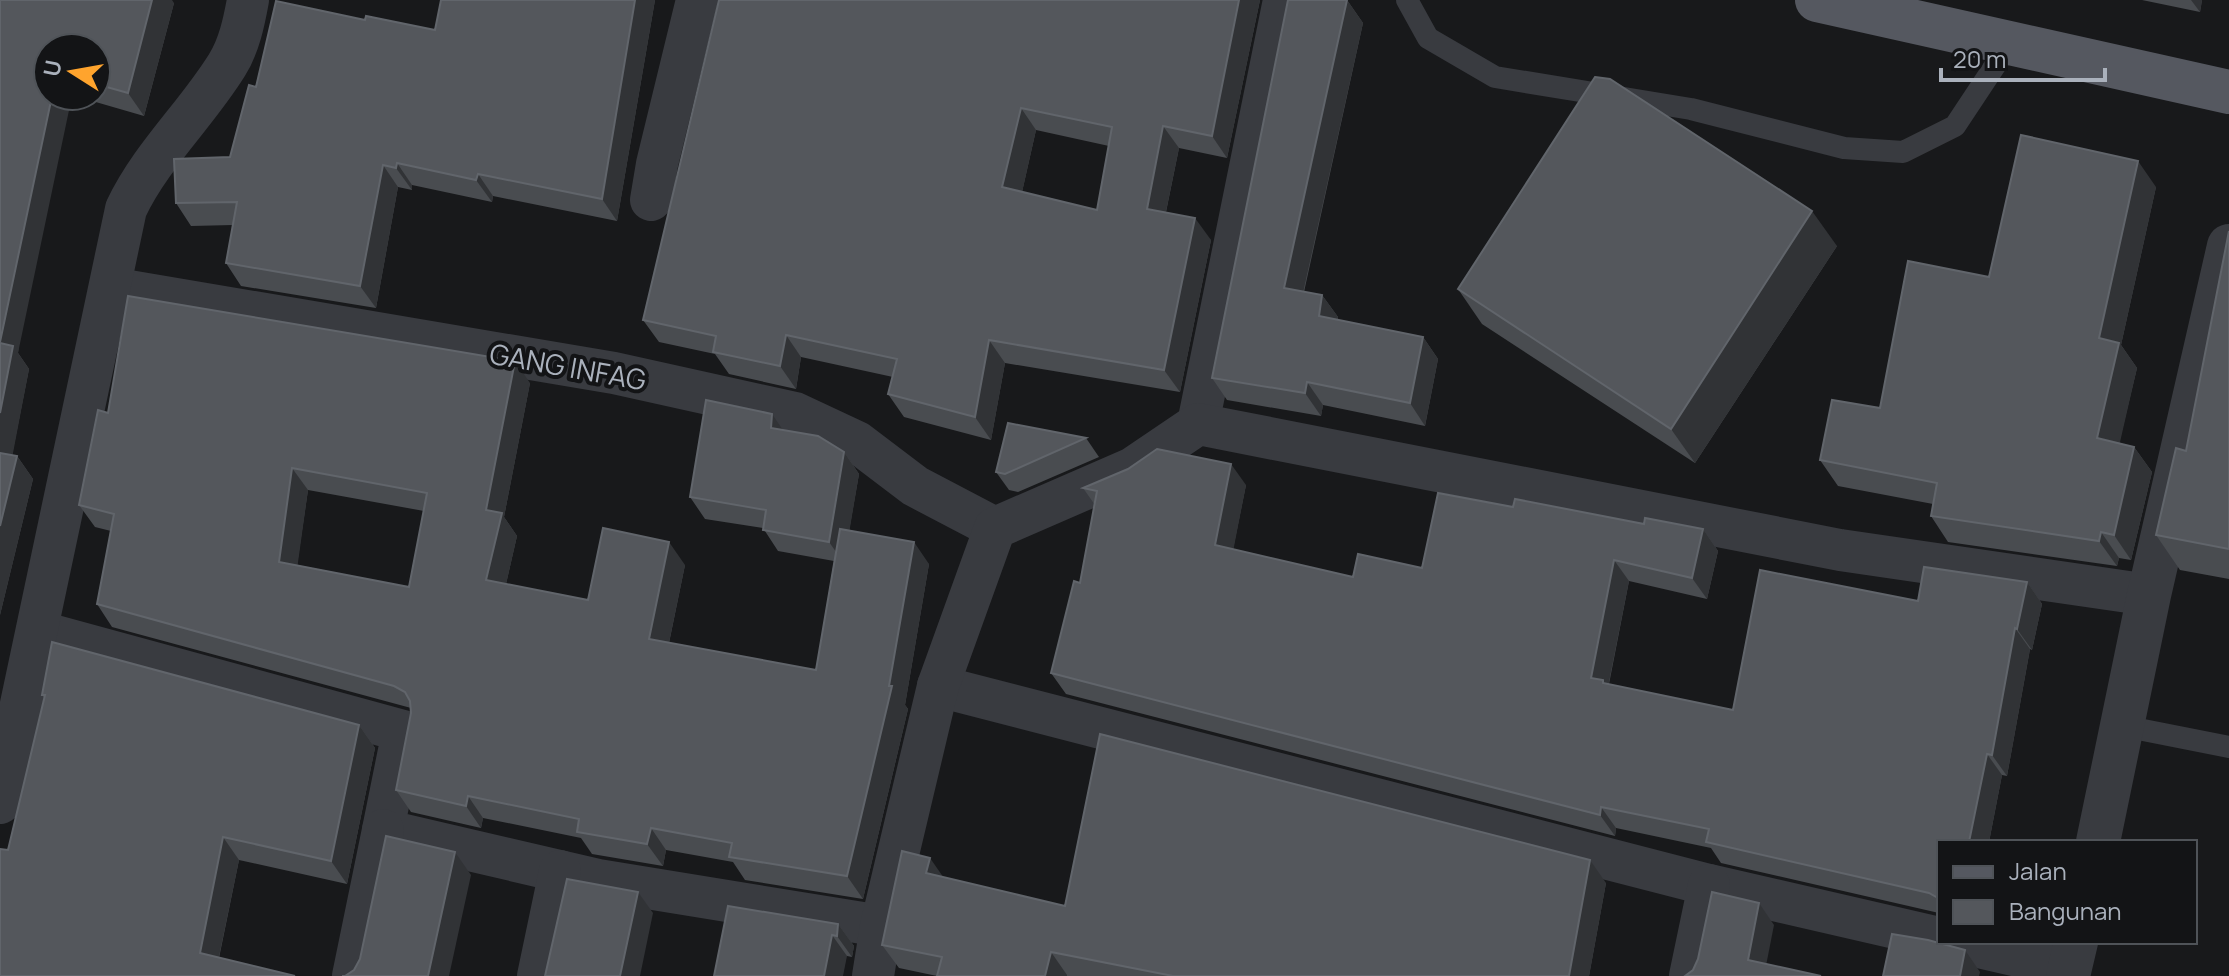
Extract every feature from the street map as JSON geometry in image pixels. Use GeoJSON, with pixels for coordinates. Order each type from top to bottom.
{"type":"FeatureCollection","features":[{"type":"Feature","properties":{"kind":"main road"},"geometry":{"type":"LineString","coordinates":[[1819,0],[2229,92]]}},
{"type":"Feature","properties":{"kind":"street"},"geometry":{"type":"LineString","coordinates":[[0,803],[126,209],[137,186],[228,64],[242,28],[248,0]]}},
{"type":"Feature","properties":{"kind":"street"},"geometry":{"type":"LineString","coordinates":[[651,200],[697,0]]}},
{"type":"Feature","properties":{"kind":"street"},"geometry":{"type":"LineString","coordinates":[[873,976],[881,926],[938,686],[995,528],[1133,468],[1198,424],[1284,0]]}},
{"type":"Feature","properties":{"kind":"street"},"geometry":{"type":"LineString","coordinates":[[2098,840],[2149,595],[2229,246]]}},
{"type":"Feature","properties":{"kind":"street","name":"GANG INFAG"},"geometry":{"type":"LineString","coordinates":[[111,288],[614,373],[795,413],[857,442],[915,486],[995,528]]}},
{"type":"Feature","properties":{"kind":"street"},"geometry":{"type":"LineString","coordinates":[[1198,424],[1840,550],[2149,595]]}},
{"type":"Feature","properties":{"kind":"street"},"geometry":{"type":"LineString","coordinates":[[37,631],[403,731],[353,976]]}},
{"type":"Feature","properties":{"kind":"street"},"geometry":{"type":"LineString","coordinates":[[938,686],[1709,885],[1937,938]]}},
{"type":"Feature","properties":{"kind":"street"},"geometry":{"type":"LineString","coordinates":[[383,830],[560,871],[881,926]]}},
{"type":"Feature","properties":{"kind":"street"},"geometry":{"type":"LineString","coordinates":[[538,976],[560,871]]}},
{"type":"Feature","properties":{"kind":"street"},"geometry":{"type":"LineString","coordinates":[[1690,976],[1709,885]]}},
{"type":"Feature","properties":{"kind":"street"},"geometry":{"type":"LineString","coordinates":[[1968,944],[2071,962]]}},
{"type":"Feature","properties":{"kind":"lane"},"geometry":{"type":"LineString","coordinates":[[1407,0],[1428,38],[1495,77],[1691,109],[1844,148],[1903,152],[1955,126],[2010,43]]}},
{"type":"Feature","properties":{"kind":"lane"},"geometry":{"type":"LineString","coordinates":[[2123,726],[2229,747]]}},
{"type":"Feature","properties":{"kind":"building"},"geometry":{"type":"Polygon","coordinates":[[[0,0],[152,0],[128,93],[112,88],[112,32],[32,32],[32,112],[49,112],[0,342],[0,0]]]}},
{"type":"Feature","properties":{"kind":"building"},"geometry":{"type":"Polygon","coordinates":[[[441,0],[635,0],[602,199],[478,174],[476,180],[397,163],[396,168],[383,165],[360,286],[226,263],[237,202],[176,203],[174,159],[230,157],[249,85],[256,87],[276,1],[365,20],[366,16],[435,30],[441,0]]]}},
{"type":"Feature","properties":{"kind":"building"},"geometry":{"type":"Polygon","coordinates":[[[719,0],[1239,0],[1212,136],[1163,126],[1147,209],[1195,218],[1164,370],[989,340],[975,417],[888,394],[897,359],[786,335],[780,366],[713,352],[716,336],[643,320],[719,0]],[[1021,108],[1002,187],[1097,210],[1112,127],[1021,108]]]}},
{"type":"Feature","properties":{"kind":"building"},"geometry":{"type":"Polygon","coordinates":[[[1288,0],[1347,0],[1284,288],[1322,295],[1319,316],[1423,337],[1410,403],[1307,382],[1305,393],[1212,378],[1288,0]]]}},
{"type":"Feature","properties":{"kind":"building"},"geometry":{"type":"Polygon","coordinates":[[[1595,77],[1610,79],[1812,211],[1671,429],[1458,289],[1595,77]]]}},
{"type":"Feature","properties":{"kind":"building"},"geometry":{"type":"Polygon","coordinates":[[[2021,135],[2138,161],[2099,338],[2119,343],[2097,438],[2134,447],[2114,535],[2101,532],[2099,541],[1931,516],[1937,483],[1820,460],[1832,400],[1880,408],[1908,261],[1989,277],[2021,135]]]}},
{"type":"Feature","properties":{"kind":"building"},"geometry":{"type":"Polygon","coordinates":[[[2229,231],[2229,549],[2156,535],[2176,448],[2186,451],[2229,231]]]}},
{"type":"Feature","properties":{"kind":"building"},"geometry":{"type":"Polygon","coordinates":[[[128,296],[515,361],[486,510],[502,513],[486,580],[588,600],[603,528],[669,542],[649,639],[816,670],[840,529],[914,542],[889,686],[892,686],[847,876],[729,857],[732,843],[651,828],[647,844],[577,832],[579,819],[468,796],[466,806],[396,790],[411,713],[405,692],[394,686],[97,604],[114,514],[79,505],[98,410],[108,413],[128,296]],[[292,468],[279,562],[409,587],[427,493],[292,468]]]}},
{"type":"Feature","properties":{"kind":"building"},"geometry":{"type":"Polygon","coordinates":[[[0,343],[13,346],[0,413],[0,343]]]}},
{"type":"Feature","properties":{"kind":"building"},"geometry":{"type":"Polygon","coordinates":[[[706,400],[772,414],[771,428],[818,436],[844,452],[829,542],[763,530],[766,510],[690,497],[706,400]]]}},
{"type":"Feature","properties":{"kind":"building"},"geometry":{"type":"Polygon","coordinates":[[[1008,423],[1086,438],[1005,474],[996,472],[1008,423]]]}},
{"type":"Feature","properties":{"kind":"building"},"geometry":{"type":"Polygon","coordinates":[[[1157,449],[1231,464],[1215,545],[1353,577],[1358,554],[1422,568],[1438,493],[1513,507],[1515,499],[1644,524],[1645,518],[1703,529],[1692,578],[1614,560],[1591,678],[1733,710],[1760,570],[1918,601],[1924,567],[2027,582],[2015,628],[1992,755],[1987,754],[1969,840],[1937,840],[1937,897],[1929,893],[1706,842],[1709,829],[1601,807],[1600,815],[1051,673],[1074,581],[1080,583],[1097,491],[1083,488],[1128,469],[1157,449]]]}},
{"type":"Feature","properties":{"kind":"building"},"geometry":{"type":"Polygon","coordinates":[[[0,453],[17,456],[0,526],[0,453]]]}},
{"type":"Feature","properties":{"kind":"building"},"geometry":{"type":"Polygon","coordinates":[[[52,642],[359,725],[331,861],[223,837],[200,953],[295,976],[0,976],[0,849],[8,850],[45,695],[42,695],[52,642]]]}},
{"type":"Feature","properties":{"kind":"building"},"geometry":{"type":"Polygon","coordinates":[[[1100,734],[1590,860],[1569,976],[1173,976],[1051,952],[1045,976],[937,976],[942,957],[882,945],[902,851],[930,858],[926,873],[1065,906],[1100,734]]]}},
{"type":"Feature","properties":{"kind":"building"},"geometry":{"type":"Polygon","coordinates":[[[386,836],[455,852],[428,976],[345,976],[354,970],[360,959],[386,836]]]}},
{"type":"Feature","properties":{"kind":"building"},"geometry":{"type":"Polygon","coordinates":[[[567,879],[638,892],[620,976],[545,976],[567,879]]]}},
{"type":"Feature","properties":{"kind":"building"},"geometry":{"type":"Polygon","coordinates":[[[1712,892],[1759,903],[1748,960],[1821,976],[1685,976],[1693,970],[1698,959],[1712,892]]]}},
{"type":"Feature","properties":{"kind":"building"},"geometry":{"type":"Polygon","coordinates":[[[728,906],[838,924],[837,936],[832,935],[824,976],[714,976],[728,906]]]}},
{"type":"Feature","properties":{"kind":"building"},"geometry":{"type":"Polygon","coordinates":[[[1892,934],[1965,950],[1960,976],[1883,976],[1892,934]]]}}]}
